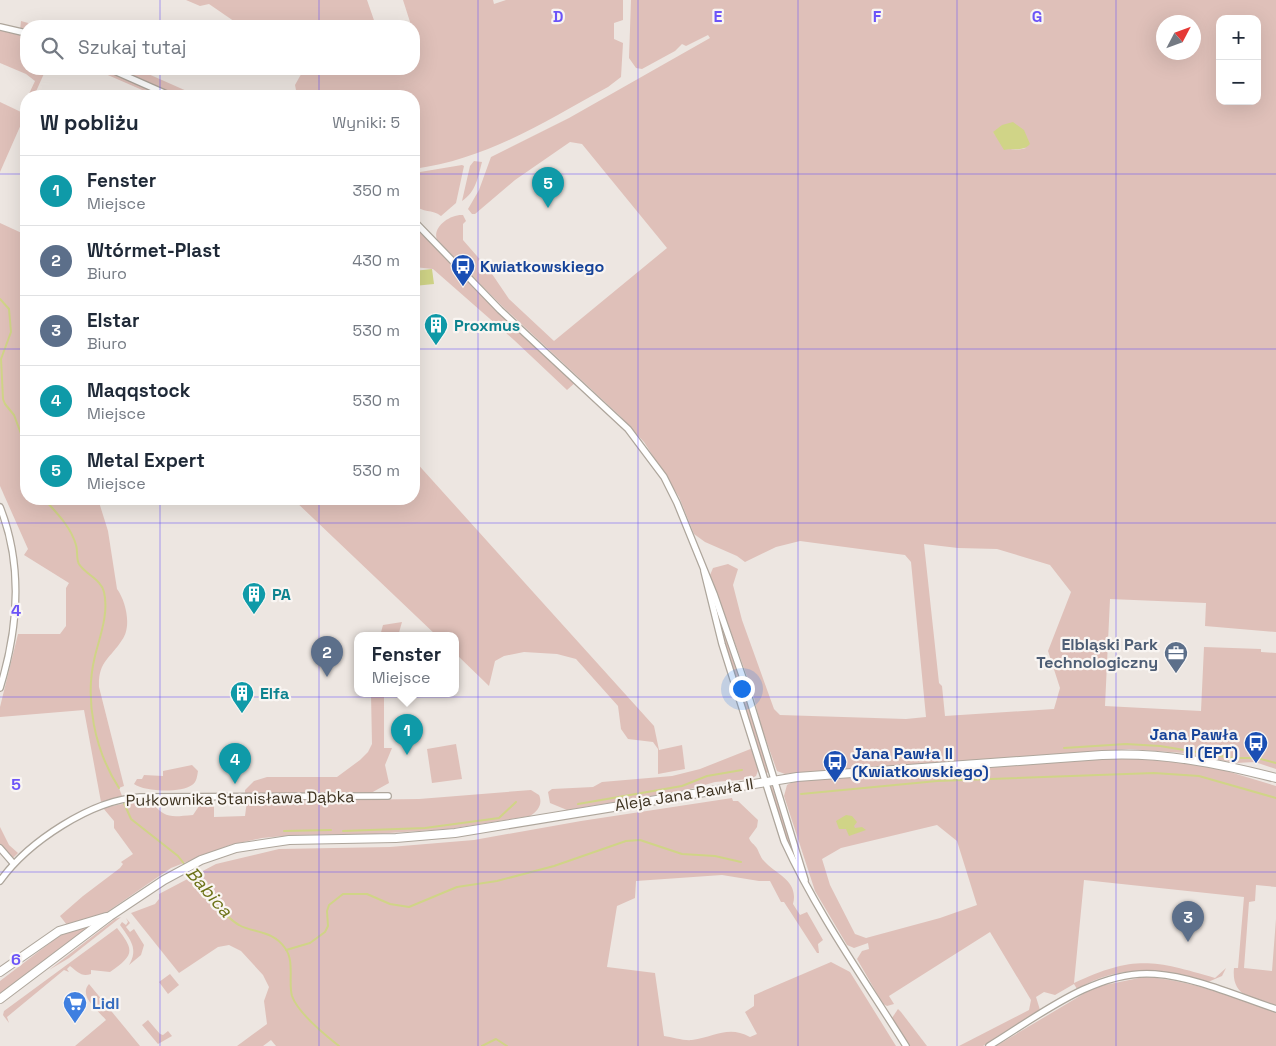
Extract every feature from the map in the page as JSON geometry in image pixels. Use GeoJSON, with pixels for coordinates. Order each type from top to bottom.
{"type":"FeatureCollection","features":[{"type":"Feature","properties":{"kind":"street"},"geometry":{"type":"LineString","coordinates":[[0,27],[20,32]]}},
{"type":"Feature","properties":{"kind":"street"},"geometry":{"type":"LineString","coordinates":[[124,75],[157,90]]}},
{"type":"Feature","properties":{"kind":"street"},"geometry":{"type":"LineString","coordinates":[[420,227],[500,310],[635,437],[670,488],[704,569],[743,678],[805,880]]}},
{"type":"Feature","properties":{"kind":"street"},"geometry":{"type":"LineString","coordinates":[[0,507],[11,541],[15,585],[12,645],[0,688]]}},
{"type":"Feature","properties":{"kind":"street"},"geometry":{"type":"LineString","coordinates":[[704,569],[704,579],[722,644],[784,841],[798,871],[906,1046]]}},
{"type":"Feature","properties":{"kind":"street","name":"Aleja Jana Pawła II"},"geometry":{"type":"LineString","coordinates":[[0,999],[110,916],[152,887],[182,869],[215,855],[250,845],[289,840],[396,838],[455,833],[775,779],[1128,753],[1194,759],[1276,778]]}},
{"type":"Feature","properties":{"kind":"street","name":"Pułkownika Stanisława Dąbka"},"geometry":{"type":"LineString","coordinates":[[0,881],[13,863],[70,822],[116,800],[129,798],[388,796]]}},
{"type":"Feature","properties":{"kind":"street"},"geometry":{"type":"LineString","coordinates":[[0,848],[13,863]]}},
{"type":"Feature","properties":{"kind":"street","name":"Aleja Jana Pawła II"},"geometry":{"type":"LineString","coordinates":[[0,972],[59,931],[110,916]]}},
{"type":"Feature","properties":{"kind":"street"},"geometry":{"type":"LineString","coordinates":[[989,1046],[1086,988],[1104,981],[1134,974],[1154,974],[1177,978],[1276,1009]]}},
{"type":"Feature","properties":{"kind":"shaded area"},"geometry":{"type":"Polygon","coordinates":[[[186,0],[367,0],[374,20],[232,20],[209,4],[200,6],[186,0]]]}},
{"type":"Feature","properties":{"kind":"shaded area"},"geometry":{"type":"Polygon","coordinates":[[[403,0],[493,0],[494,4],[506,0],[623,0],[623,20],[614,23],[614,39],[623,43],[621,77],[608,87],[538,126],[491,148],[467,157],[420,168],[420,90],[296,90],[295,85],[301,75],[420,75],[420,20],[409,20],[403,0]]]}},
{"type":"Feature","properties":{"kind":"shaded area"},"geometry":{"type":"Polygon","coordinates":[[[631,0],[1276,0],[1276,632],[1205,626],[1206,603],[1110,599],[1105,706],[1201,711],[1204,647],[1261,649],[1261,652],[1276,653],[1276,769],[1255,762],[1236,763],[1183,753],[1129,749],[785,774],[777,771],[761,726],[752,690],[710,575],[713,568],[728,564],[738,569],[733,585],[742,620],[774,709],[780,715],[906,719],[926,717],[911,562],[905,555],[800,541],[776,547],[745,562],[737,556],[705,542],[694,534],[679,497],[644,442],[620,416],[502,306],[437,240],[437,230],[443,222],[458,215],[463,215],[466,221],[463,224],[463,240],[490,271],[509,299],[554,341],[667,248],[582,144],[570,142],[515,180],[475,214],[472,214],[468,209],[479,190],[491,157],[569,118],[710,38],[708,35],[686,46],[682,44],[675,51],[642,69],[636,68],[629,58],[631,0]],[[993,132],[1003,145],[1010,149],[1026,148],[993,132]],[[924,544],[939,683],[942,686],[945,716],[1054,709],[1060,688],[1048,651],[1071,592],[1050,565],[997,549],[958,548],[924,544]]]}},
{"type":"Feature","properties":{"kind":"shaded area"},"geometry":{"type":"Polygon","coordinates":[[[0,27],[20,31],[20,71],[0,63],[0,27]]]}},
{"type":"Feature","properties":{"kind":"shaded area"},"geometry":{"type":"Polygon","coordinates":[[[27,75],[43,75],[37,90],[31,90],[35,81],[27,75]]]}},
{"type":"Feature","properties":{"kind":"shaded area"},"geometry":{"type":"Polygon","coordinates":[[[108,75],[151,75],[184,90],[142,90],[108,75]]]}},
{"type":"Feature","properties":{"kind":"shaded area"},"geometry":{"type":"Polygon","coordinates":[[[0,102],[20,112],[20,127],[0,172],[0,102]]]}},
{"type":"Feature","properties":{"kind":"shaded area"},"geometry":{"type":"Polygon","coordinates":[[[1013,122],[1024,130],[1030,144],[1021,149],[1004,150],[993,132],[1002,125],[1013,122]]]}},
{"type":"Feature","properties":{"kind":"shaded area"},"geometry":{"type":"Polygon","coordinates":[[[474,161],[482,162],[478,179],[473,189],[462,201],[470,166],[474,161]]]}},
{"type":"Feature","properties":{"kind":"shaded area"},"geometry":{"type":"Polygon","coordinates":[[[464,166],[456,203],[441,216],[420,208],[420,172],[464,166]]]}},
{"type":"Feature","properties":{"kind":"shaded area"},"geometry":{"type":"Polygon","coordinates":[[[0,223],[20,232],[20,505],[100,505],[108,531],[117,589],[127,614],[125,635],[106,661],[100,671],[99,678],[99,687],[124,786],[119,788],[122,796],[101,802],[84,710],[0,717],[0,707],[18,634],[60,634],[66,626],[66,588],[69,583],[24,555],[28,549],[0,486],[0,223]]]}},
{"type":"Feature","properties":{"kind":"shaded area"},"geometry":{"type":"Polygon","coordinates":[[[420,227],[500,310],[577,381],[567,390],[514,340],[433,269],[420,268],[420,227]]]}},
{"type":"Feature","properties":{"kind":"shaded area"},"geometry":{"type":"Polygon","coordinates":[[[432,269],[434,284],[420,285],[420,270],[432,269]]]}},
{"type":"Feature","properties":{"kind":"shaded area"},"geometry":{"type":"Polygon","coordinates":[[[420,467],[654,726],[659,750],[682,745],[685,769],[658,774],[658,749],[653,742],[628,739],[621,729],[618,706],[576,659],[557,654],[524,652],[504,656],[495,661],[489,686],[459,657],[459,632],[433,632],[299,505],[420,505],[420,467]]]}},
{"type":"Feature","properties":{"kind":"shaded area"},"geometry":{"type":"Polygon","coordinates":[[[707,579],[743,680],[769,771],[766,774],[721,632],[707,579]]]}},
{"type":"Feature","properties":{"kind":"shaded area"},"geometry":{"type":"Polygon","coordinates":[[[402,622],[399,632],[381,632],[383,625],[402,622]]]}},
{"type":"Feature","properties":{"kind":"shaded area"},"geometry":{"type":"Polygon","coordinates":[[[371,697],[384,697],[384,748],[392,748],[385,765],[389,783],[371,793],[245,795],[245,790],[254,781],[267,777],[337,777],[360,760],[368,752],[372,744],[371,697]]]}},
{"type":"Feature","properties":{"kind":"shaded area"},"geometry":{"type":"Polygon","coordinates":[[[456,744],[462,779],[432,783],[427,749],[456,744]]]}},
{"type":"Feature","properties":{"kind":"shaded area"},"geometry":{"type":"Polygon","coordinates":[[[753,748],[759,768],[756,776],[750,779],[715,782],[687,790],[567,810],[550,803],[548,792],[552,789],[593,787],[602,782],[672,776],[700,769],[753,748]]]}},
{"type":"Feature","properties":{"kind":"shaded area"},"geometry":{"type":"Polygon","coordinates":[[[1109,758],[1147,758],[1210,766],[1276,786],[1276,887],[1256,885],[1255,901],[1249,902],[1244,968],[1272,971],[1276,919],[1276,1006],[1252,999],[1240,991],[1236,985],[1234,968],[1238,968],[1244,897],[1084,880],[1074,983],[1113,968],[1144,963],[1176,967],[1215,978],[1226,968],[1222,976],[1208,982],[1202,982],[1169,974],[1139,971],[1109,975],[1077,989],[1074,984],[1055,995],[1044,992],[1036,997],[1040,1010],[983,1046],[959,1046],[1029,1010],[1031,1000],[990,932],[889,996],[894,1004],[887,1006],[883,1004],[857,959],[862,951],[869,949],[868,943],[854,948],[847,945],[815,891],[784,796],[787,785],[794,782],[1109,758]],[[937,825],[841,848],[822,859],[830,885],[855,934],[866,938],[940,918],[977,905],[957,841],[937,825]]]}},
{"type":"Feature","properties":{"kind":"shaded area"},"geometry":{"type":"Polygon","coordinates":[[[192,765],[198,771],[197,777],[194,784],[187,788],[154,790],[134,784],[137,779],[142,779],[144,775],[163,776],[163,771],[192,765]]]}},
{"type":"Feature","properties":{"kind":"shaded area"},"geometry":{"type":"Polygon","coordinates":[[[771,784],[804,873],[777,815],[771,792],[771,784]]]}},
{"type":"Feature","properties":{"kind":"shaded area"},"geometry":{"type":"Polygon","coordinates":[[[531,790],[539,795],[540,804],[537,810],[530,816],[448,829],[262,838],[230,845],[171,868],[107,912],[67,925],[60,916],[120,868],[123,864],[121,862],[133,854],[114,828],[114,821],[103,808],[132,802],[150,801],[160,811],[169,816],[193,815],[199,806],[214,805],[214,817],[245,816],[247,801],[419,799],[531,790]]]}},
{"type":"Feature","properties":{"kind":"shaded area"},"geometry":{"type":"Polygon","coordinates":[[[732,798],[733,801],[738,801],[758,820],[757,827],[749,838],[761,858],[790,884],[794,896],[793,904],[800,915],[807,912],[823,940],[818,944],[819,953],[817,953],[784,902],[781,902],[770,881],[722,875],[636,881],[635,898],[617,906],[607,967],[655,973],[664,1036],[689,1040],[728,1032],[735,1032],[750,1037],[757,1034],[745,1012],[754,1006],[754,995],[831,962],[850,972],[896,1046],[276,1046],[271,1040],[263,1046],[237,1046],[267,1024],[264,1001],[269,987],[263,975],[241,951],[229,945],[218,947],[179,973],[131,913],[155,904],[159,899],[159,894],[216,864],[279,849],[390,847],[474,840],[581,821],[732,798]]]}},
{"type":"Feature","properties":{"kind":"shaded area"},"geometry":{"type":"Polygon","coordinates":[[[846,815],[852,816],[857,822],[854,826],[855,828],[862,827],[866,830],[849,836],[846,829],[839,829],[836,821],[846,815]]]}},
{"type":"Feature","properties":{"kind":"shaded area"},"geometry":{"type":"Polygon","coordinates":[[[0,827],[9,845],[18,853],[11,860],[0,848],[0,827]]]}},
{"type":"Feature","properties":{"kind":"shaded area"},"geometry":{"type":"Polygon","coordinates":[[[121,917],[69,958],[49,970],[115,919],[121,917]]]}},
{"type":"Feature","properties":{"kind":"shaded area"},"geometry":{"type":"Polygon","coordinates":[[[126,918],[130,923],[126,927],[130,932],[134,929],[144,945],[141,955],[129,965],[133,954],[132,944],[120,925],[122,922],[126,925],[128,922],[126,918]]]}},
{"type":"Feature","properties":{"kind":"shaded area"},"geometry":{"type":"Polygon","coordinates":[[[103,920],[0,995],[0,981],[59,936],[103,920]]]}},
{"type":"Feature","properties":{"kind":"shaded area"},"geometry":{"type":"Polygon","coordinates":[[[117,928],[129,948],[128,957],[124,961],[110,972],[91,970],[91,974],[88,975],[80,973],[70,966],[67,969],[69,972],[64,970],[7,1017],[9,1023],[3,1015],[4,1011],[117,928]]]}},
{"type":"Feature","properties":{"kind":"shaded area"},"geometry":{"type":"Polygon","coordinates":[[[170,974],[179,985],[168,994],[159,982],[170,974]]]}},
{"type":"Feature","properties":{"kind":"shaded area"},"geometry":{"type":"Polygon","coordinates":[[[1144,977],[1194,985],[1276,1012],[1276,1046],[996,1046],[1095,987],[1144,977]]]}},
{"type":"Feature","properties":{"kind":"shaded area"},"geometry":{"type":"Polygon","coordinates":[[[89,984],[140,1046],[75,1046],[106,1020],[87,998],[86,989],[89,984]]]}},
{"type":"Feature","properties":{"kind":"shaded area"},"geometry":{"type":"Polygon","coordinates":[[[898,1009],[927,1046],[910,1046],[892,1018],[898,1009]]]}},
{"type":"Feature","properties":{"kind":"shaded area"},"geometry":{"type":"Polygon","coordinates":[[[148,1020],[160,1034],[163,1035],[168,1031],[172,1036],[158,1044],[142,1025],[148,1020]]]}},
{"type":"Feature","properties":{"kind":"waterway","name":"Babica"},"geometry":{"type":"LineString","coordinates":[[0,299],[9,309],[11,332],[1,359],[3,399],[14,415],[20,431]]}},
{"type":"Feature","properties":{"kind":"waterway","name":"Babica"},"geometry":{"type":"LineString","coordinates":[[49,505],[71,532],[76,545],[79,564],[97,580],[104,592],[105,616],[92,673],[91,707],[98,742],[119,788]]}},
{"type":"Feature","properties":{"kind":"waterway"},"geometry":{"type":"LineString","coordinates":[[1064,748],[1126,744],[1160,746],[1233,758],[1257,758],[1276,763]]}},
{"type":"Feature","properties":{"kind":"waterway"},"geometry":{"type":"LineString","coordinates":[[578,804],[682,786],[707,776],[742,770]]}},
{"type":"Feature","properties":{"kind":"waterway"},"geometry":{"type":"LineString","coordinates":[[801,794],[937,781],[1154,773],[1199,776],[1276,798]]}},
{"type":"Feature","properties":{"kind":"waterway"},"geometry":{"type":"LineString","coordinates":[[343,831],[425,828],[499,818],[516,802]]}},
{"type":"Feature","properties":{"kind":"waterway","name":"Babica"},"geometry":{"type":"LineString","coordinates":[[124,803],[131,819],[178,856],[185,865]]}},
{"type":"Feature","properties":{"kind":"waterway"},"geometry":{"type":"LineString","coordinates":[[284,831],[331,830]]}},
{"type":"Feature","properties":{"kind":"waterway"},"geometry":{"type":"LineString","coordinates":[[286,950],[310,943],[325,932],[328,926],[327,911],[329,905],[343,894],[367,894],[390,904],[409,907],[457,887],[497,881],[554,866],[626,841],[640,840],[682,854],[715,856],[741,862]]}},
{"type":"Feature","properties":{"kind":"waterway","name":"Babica"},"geometry":{"type":"LineString","coordinates":[[187,869],[211,899],[233,921],[245,928],[269,935],[280,942],[290,959],[291,990],[295,1003],[313,1023],[339,1046]]}},
{"type":"Feature","properties":{"kind":"waterway","name":"Babica"},"geometry":{"type":"LineString","coordinates":[[482,1046],[496,1039],[507,1046]]}},
{"type":"Feature","properties":{"kind":"place","name":"Metal Expert"},"geometry":{"type":"Point","coordinates":[548,208]}},
{"type":"Feature","properties":{"kind":"place","name":"Kwiatkowskiego"},"geometry":{"type":"Point","coordinates":[463,287]}},
{"type":"Feature","properties":{"kind":"place","name":"Proxmus"},"geometry":{"type":"Point","coordinates":[436,346]}},
{"type":"Feature","properties":{"kind":"place","name":"PA"},"geometry":{"type":"Point","coordinates":[254,615]}},
{"type":"Feature","properties":{"kind":"place","name":"Elbląski Park Technologiczny"},"geometry":{"type":"Point","coordinates":[1176,674]}},
{"type":"Feature","properties":{"kind":"place","name":"Wtórmet-Plast"},"geometry":{"type":"Point","coordinates":[327,677]}},
{"type":"Feature","properties":{"kind":"place","name":"Elfa"},"geometry":{"type":"Point","coordinates":[242,714]}},
{"type":"Feature","properties":{"kind":"place","name":"Fenster"},"geometry":{"type":"Point","coordinates":[407,755]}},
{"type":"Feature","properties":{"kind":"place","name":"Jana Pawła II (EPT)"},"geometry":{"type":"Point","coordinates":[1256,764]}},
{"type":"Feature","properties":{"kind":"place","name":"Jana Pawła II (Kwiatkowskiego)"},"geometry":{"type":"Point","coordinates":[835,783]}},
{"type":"Feature","properties":{"kind":"place","name":"Maqqstock"},"geometry":{"type":"Point","coordinates":[235,784]}},
{"type":"Feature","properties":{"kind":"place","name":"Elstar"},"geometry":{"type":"Point","coordinates":[1188,942]}},
{"type":"Feature","properties":{"kind":"place","name":"Lidl"},"geometry":{"type":"Point","coordinates":[75,1024]}}]}
